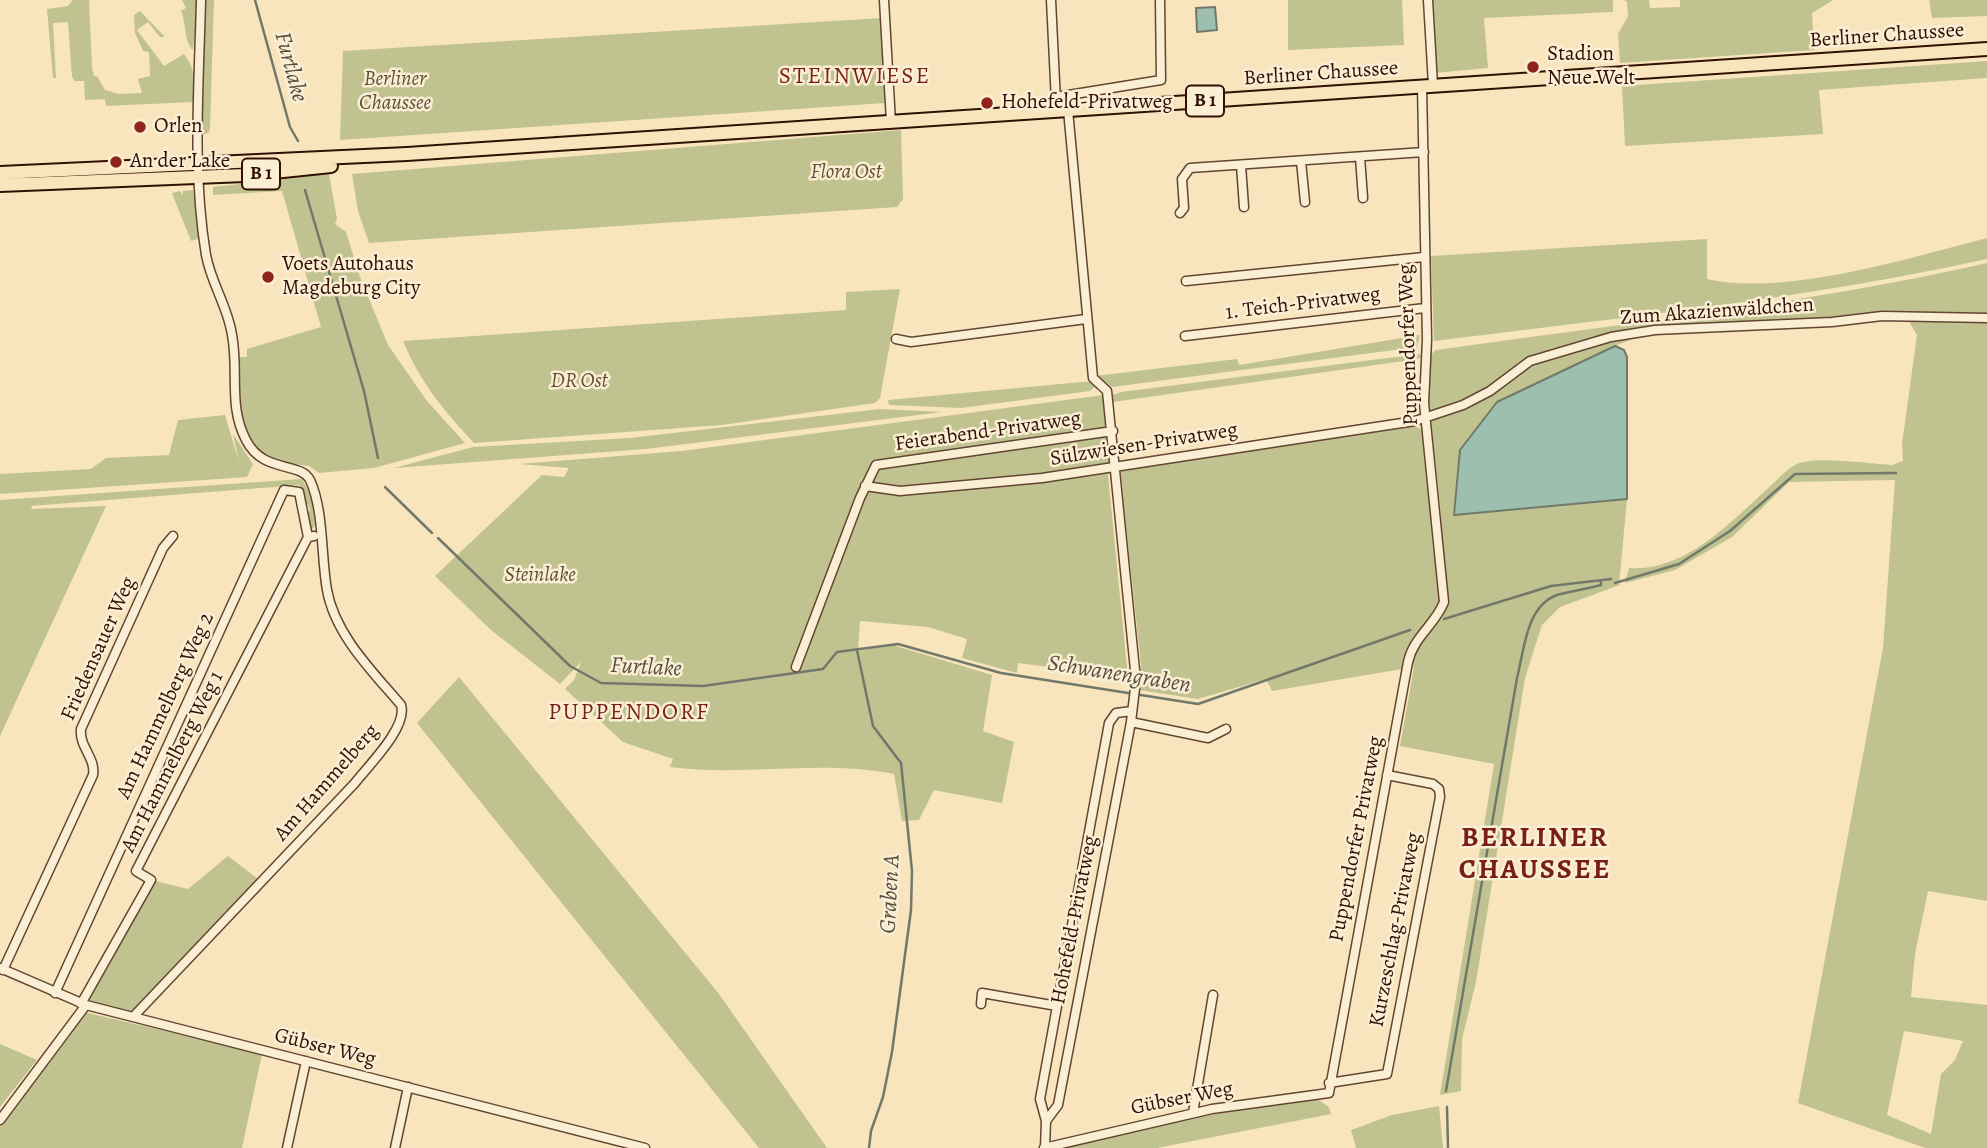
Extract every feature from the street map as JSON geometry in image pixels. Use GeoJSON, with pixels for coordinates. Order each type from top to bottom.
{"type":"FeatureCollection","features":[{"type":"Feature","properties":{"kind":"main road","name":"Berliner Chaussee"},"geometry":{"type":"LineString","coordinates":[[0,185],[407,154],[891,122],[1060,106],[1427,86],[1987,49]]}},
{"type":"Feature","properties":{"kind":"main road","name":"Berliner Chaussee"},"geometry":{"type":"LineString","coordinates":[[0,173],[199,171]]}},
{"type":"Feature","properties":{"kind":"street"},"geometry":{"type":"LineString","coordinates":[[199,171],[201,0]]}},
{"type":"Feature","properties":{"kind":"street"},"geometry":{"type":"LineString","coordinates":[[884,0],[891,122]]}},
{"type":"Feature","properties":{"kind":"street","name":"Hohefeld-Privatweg"},"geometry":{"type":"LineString","coordinates":[[1046,1121],[1058,1105],[1131,722],[1135,688],[1135,649],[1113,432],[1107,391],[1093,378],[1060,106],[1051,0]]}},
{"type":"Feature","properties":{"kind":"street"},"geometry":{"type":"LineString","coordinates":[[1060,106],[1161,80],[1160,0]]}},
{"type":"Feature","properties":{"kind":"street"},"geometry":{"type":"LineString","coordinates":[[1427,86],[1429,0]]}},
{"type":"Feature","properties":{"kind":"street","name":"Puppendorfer Weg"},"geometry":{"type":"LineString","coordinates":[[1427,86],[1424,152],[1426,417],[1444,602]]}},
{"type":"Feature","properties":{"kind":"street"},"geometry":{"type":"LineString","coordinates":[[1180,213],[1184,208],[1184,172],[1190,168],[1424,152]]}},
{"type":"Feature","properties":{"kind":"street"},"geometry":{"type":"LineString","coordinates":[[1360,157],[1363,198]]}},
{"type":"Feature","properties":{"kind":"street"},"geometry":{"type":"LineString","coordinates":[[1301,161],[1305,202]]}},
{"type":"Feature","properties":{"kind":"street"},"geometry":{"type":"LineString","coordinates":[[1241,165],[1244,206]]}},
{"type":"Feature","properties":{"kind":"street","name":"Am Hammelberg"},"geometry":{"type":"LineString","coordinates":[[133,1017],[354,784],[402,720],[401,705],[347,638],[334,614],[308,477],[299,471],[260,459],[246,442],[237,419],[232,332],[208,264],[199,171]]}},
{"type":"Feature","properties":{"kind":"street"},"geometry":{"type":"LineString","coordinates":[[1186,281],[1424,257]]}},
{"type":"Feature","properties":{"kind":"street","name":"1. Teich-Privatweg"},"geometry":{"type":"LineString","coordinates":[[1185,336],[1425,308]]}},
{"type":"Feature","properties":{"kind":"street","name":"Zum Akazienwäldchen"},"geometry":{"type":"LineString","coordinates":[[1426,417],[1463,405],[1490,391],[1530,361],[1611,337],[1655,330],[1832,322],[1882,316],[1987,318]]}},
{"type":"Feature","properties":{"kind":"street"},"geometry":{"type":"LineString","coordinates":[[897,339],[911,342],[1086,319]]}},
{"type":"Feature","properties":{"kind":"street","name":"Sülzwiesen-Privatweg"},"geometry":{"type":"LineString","coordinates":[[865,486],[900,491],[1117,469],[1426,417]]}},
{"type":"Feature","properties":{"kind":"street","name":"Feierabend-Privatweg"},"geometry":{"type":"LineString","coordinates":[[865,486],[870,471],[876,465],[1113,432]]}},
{"type":"Feature","properties":{"kind":"street"},"geometry":{"type":"LineString","coordinates":[[796,667],[865,486]]}},
{"type":"Feature","properties":{"kind":"street","name":"Am Hammelberg Weg 2"},"geometry":{"type":"LineString","coordinates":[[55,993],[284,490],[295,489],[299,493],[309,537]]}},
{"type":"Feature","properties":{"kind":"street"},"geometry":{"type":"LineString","coordinates":[[309,537],[320,535]]}},
{"type":"Feature","properties":{"kind":"street","name":"Friedensauer Weg"},"geometry":{"type":"LineString","coordinates":[[2,969],[93,775],[93,763],[81,743],[81,729],[163,548],[173,536]]}},
{"type":"Feature","properties":{"kind":"street","name":"Am Hammelberg Weg 1"},"geometry":{"type":"LineString","coordinates":[[83,1005],[151,880],[136,872],[309,537]]}},
{"type":"Feature","properties":{"kind":"street","name":"Puppendorfer Privatweg"},"geometry":{"type":"LineString","coordinates":[[1329,1093],[1412,647],[1440,614],[1444,602]]}},
{"type":"Feature","properties":{"kind":"street","name":"Hohefeld-Privatweg"},"geometry":{"type":"LineString","coordinates":[[1044,1148],[1046,1121],[1040,1099],[1109,723],[1116,713],[1133,707]]}},
{"type":"Feature","properties":{"kind":"street"},"geometry":{"type":"LineString","coordinates":[[1131,722],[1208,738],[1226,729]]}},
{"type":"Feature","properties":{"kind":"street","name":"Kurzeschlag-Privatweg"},"geometry":{"type":"LineString","coordinates":[[1329,1083],[1387,1074],[1437,810],[1440,794],[1436,786],[1387,775]]}},
{"type":"Feature","properties":{"kind":"street","name":"Gübser Weg"},"geometry":{"type":"LineString","coordinates":[[2,969],[83,1005],[645,1148]]}},
{"type":"Feature","properties":{"kind":"street","name":"Hohefeld-Privatweg"},"geometry":{"type":"LineString","coordinates":[[981,1004],[982,993],[1057,1006]]}},
{"type":"Feature","properties":{"kind":"street"},"geometry":{"type":"LineString","coordinates":[[1193,1113],[1213,995]]}},
{"type":"Feature","properties":{"kind":"street"},"geometry":{"type":"LineString","coordinates":[[0,1120],[83,1005]]}},
{"type":"Feature","properties":{"kind":"street"},"geometry":{"type":"LineString","coordinates":[[287,1148],[306,1061]]}},
{"type":"Feature","properties":{"kind":"street"},"geometry":{"type":"LineString","coordinates":[[395,1148],[408,1087]]}},
{"type":"Feature","properties":{"kind":"street","name":"Gübser Weg"},"geometry":{"type":"LineString","coordinates":[[1044,1148],[1193,1113],[1329,1093]]}},
{"type":"Feature","properties":{"kind":"green space"},"geometry":{"type":"Polygon","coordinates":[[[73,0],[89,0],[92,67],[94,76],[97,76],[105,90],[119,94],[142,93],[138,79],[150,76],[149,52],[143,51],[135,33],[134,15],[140,11],[165,37],[160,37],[148,22],[137,30],[164,66],[184,54],[188,60],[194,77],[194,102],[106,106],[105,99],[85,100],[84,81],[75,81],[72,77],[68,22],[53,23],[56,78],[53,78],[47,9],[68,6],[73,0]]]}},
{"type":"Feature","properties":{"kind":"green space"},"geometry":{"type":"Polygon","coordinates":[[[182,0],[198,0],[193,50],[186,37],[181,11],[186,8],[182,0]]]}},
{"type":"Feature","properties":{"kind":"green space"},"geometry":{"type":"Polygon","coordinates":[[[205,0],[214,0],[210,127],[209,132],[201,136],[205,0]]]}},
{"type":"Feature","properties":{"kind":"green space"},"geometry":{"type":"Polygon","coordinates":[[[1288,0],[1402,0],[1404,45],[1288,50],[1288,0]]]}},
{"type":"Feature","properties":{"kind":"green space"},"geometry":{"type":"Polygon","coordinates":[[[1429,0],[1613,0],[1613,12],[1484,18],[1488,68],[1434,73],[1429,0]]]}},
{"type":"Feature","properties":{"kind":"green space"},"geometry":{"type":"Polygon","coordinates":[[[1624,0],[1649,0],[1650,8],[1680,7],[1680,0],[1833,0],[1812,13],[1814,50],[1620,63],[1618,34],[1628,16],[1627,2],[1624,0]]]}},
{"type":"Feature","properties":{"kind":"green space"},"geometry":{"type":"Polygon","coordinates":[[[1929,0],[1987,0],[1987,16],[1932,18],[1929,0]]]}},
{"type":"Feature","properties":{"kind":"green space","name":"Berliner Chaussee"},"geometry":{"type":"Polygon","coordinates":[[[882,18],[885,103],[340,140],[343,51],[882,18]]]}},
{"type":"Feature","properties":{"kind":"green space"},"geometry":{"type":"Polygon","coordinates":[[[1987,61],[1987,78],[1819,90],[1823,134],[1625,146],[1622,86],[1987,61]]]}},
{"type":"Feature","properties":{"kind":"green space","name":"Flora Ost"},"geometry":{"type":"Polygon","coordinates":[[[901,130],[903,199],[897,207],[369,243],[358,211],[352,174],[901,130]]]}},
{"type":"Feature","properties":{"kind":"green space"},"geometry":{"type":"Polygon","coordinates":[[[329,174],[337,219],[335,224],[346,232],[360,277],[388,345],[427,401],[465,443],[374,468],[319,473],[309,466],[275,461],[256,449],[244,427],[238,389],[239,357],[247,357],[247,349],[321,327],[282,191],[213,195],[213,187],[329,174]]]}},
{"type":"Feature","properties":{"kind":"green space"},"geometry":{"type":"Polygon","coordinates":[[[193,190],[201,238],[191,241],[172,193],[180,191],[183,195],[183,191],[193,190]]]}},
{"type":"Feature","properties":{"kind":"green space"},"geometry":{"type":"Polygon","coordinates":[[[1987,238],[1987,259],[1919,273],[1712,306],[1434,341],[1431,256],[1707,239],[1707,279],[1772,283],[1847,273],[1987,238]]]}},
{"type":"Feature","properties":{"kind":"green space"},"geometry":{"type":"Polygon","coordinates":[[[1987,263],[1987,901],[1928,891],[1915,954],[1911,997],[1987,1005],[1987,1148],[1925,1148],[1798,1103],[1883,648],[1895,480],[1789,482],[1732,537],[1675,570],[1625,583],[1560,607],[1542,625],[1525,678],[1476,982],[1462,1039],[1461,1091],[1440,1095],[1494,764],[1400,746],[1414,667],[1272,691],[1266,679],[1198,699],[1139,690],[1141,664],[1120,472],[1124,469],[1414,426],[1424,430],[1433,516],[1441,515],[1429,402],[1430,355],[1436,350],[1713,312],[1987,263]],[[1905,315],[1655,330],[1615,346],[1460,450],[1454,514],[1627,499],[1619,585],[1625,583],[1629,568],[1668,562],[1704,543],[1795,465],[1815,461],[1842,461],[1892,465],[1903,461],[1902,444],[1917,335],[1905,315]],[[1904,1031],[1887,1115],[1931,1134],[1941,1074],[1955,1060],[1963,1041],[1904,1031]]]}},
{"type":"Feature","properties":{"kind":"green space","name":"DR Ost"},"geometry":{"type":"Polygon","coordinates":[[[900,289],[880,398],[875,403],[722,425],[474,443],[434,395],[417,370],[403,341],[846,310],[846,292],[900,289]]]}},
{"type":"Feature","properties":{"kind":"green space"},"geometry":{"type":"Polygon","coordinates":[[[1420,335],[1417,347],[1112,387],[1095,376],[1237,359],[1239,365],[1420,335]]]}},
{"type":"Feature","properties":{"kind":"green space"},"geometry":{"type":"Polygon","coordinates":[[[1419,354],[1422,356],[1418,359],[1113,402],[1112,395],[1121,392],[1419,354]]]}},
{"type":"Feature","properties":{"kind":"green space"},"geometry":{"type":"Polygon","coordinates":[[[1091,382],[1096,386],[1090,391],[961,408],[889,405],[888,400],[1091,382]]]}},
{"type":"Feature","properties":{"kind":"green space","name":"Steinlake"},"geometry":{"type":"Polygon","coordinates":[[[1104,395],[1111,462],[1108,475],[1127,668],[1104,674],[1018,663],[1017,673],[962,658],[967,639],[928,627],[860,621],[858,651],[893,645],[992,675],[983,731],[1014,742],[1002,803],[934,790],[919,820],[902,821],[894,774],[838,768],[698,770],[670,767],[673,759],[623,742],[565,689],[574,680],[581,662],[560,684],[491,630],[435,576],[542,475],[564,477],[569,468],[519,464],[682,451],[1104,395]]]}},
{"type":"Feature","properties":{"kind":"green space"},"geometry":{"type":"Polygon","coordinates":[[[880,409],[942,412],[646,449],[394,468],[473,447],[630,438],[880,409]]]}},
{"type":"Feature","properties":{"kind":"green space"},"geometry":{"type":"Polygon","coordinates":[[[225,415],[239,462],[233,434],[253,464],[247,477],[0,494],[0,474],[91,469],[106,458],[169,455],[178,420],[225,415]]]}},
{"type":"Feature","properties":{"kind":"green space"},"geometry":{"type":"Polygon","coordinates":[[[302,479],[312,498],[315,526],[311,530],[306,512],[310,511],[308,504],[303,505],[303,489],[299,485],[31,506],[32,509],[106,506],[0,736],[0,500],[302,479]]]}},
{"type":"Feature","properties":{"kind":"green space"},"geometry":{"type":"Polygon","coordinates":[[[459,677],[719,994],[827,1148],[759,1148],[417,723],[459,677]]]}},
{"type":"Feature","properties":{"kind":"green space"},"geometry":{"type":"Polygon","coordinates":[[[228,856],[262,882],[133,1017],[81,1004],[151,880],[188,889],[228,856]]]}},
{"type":"Feature","properties":{"kind":"green space"},"geometry":{"type":"Polygon","coordinates":[[[84,1012],[262,1054],[242,1148],[0,1148],[0,1126],[84,1012]]]}},
{"type":"Feature","properties":{"kind":"green space"},"geometry":{"type":"Polygon","coordinates":[[[0,1044],[37,1060],[0,1107],[0,1044]]]}},
{"type":"Feature","properties":{"kind":"green space"},"geometry":{"type":"Polygon","coordinates":[[[1317,1099],[1329,1107],[1331,1114],[1157,1148],[1066,1148],[1189,1118],[1317,1099]]]}},
{"type":"Feature","properties":{"kind":"green space"},"geometry":{"type":"Polygon","coordinates":[[[1439,1106],[1443,1148],[1356,1148],[1351,1130],[1392,1115],[1439,1106]]]}},
{"type":"Feature","properties":{"kind":"shaded area"},"geometry":{"type":"Polygon","coordinates":[[[1215,7],[1217,30],[1197,32],[1196,8],[1215,7]]]}},
{"type":"Feature","properties":{"kind":"shaded area"},"geometry":{"type":"Polygon","coordinates":[[[1615,346],[1624,350],[1627,357],[1627,499],[1454,515],[1460,450],[1497,402],[1615,346]]]}},
{"type":"Feature","properties":{"kind":"waterway","name":"Furtlake"},"geometry":{"type":"LineString","coordinates":[[255,0],[290,127],[298,141]]}},
{"type":"Feature","properties":{"kind":"waterway","name":"Furtlake"},"geometry":{"type":"LineString","coordinates":[[305,190],[364,391],[378,458]]}},
{"type":"Feature","properties":{"kind":"waterway","name":"Schwanengraben"},"geometry":{"type":"LineString","coordinates":[[1615,583],[1679,564],[1730,531],[1795,474],[1896,473]]}},
{"type":"Feature","properties":{"kind":"waterway","name":"Furtlake"},"geometry":{"type":"LineString","coordinates":[[385,487],[432,533]]}},
{"type":"Feature","properties":{"kind":"waterway","name":"Schwanengraben"},"geometry":{"type":"LineString","coordinates":[[438,538],[570,666],[601,683],[703,686],[823,669],[837,652],[898,644],[1001,673],[1198,704],[1410,630]]}},
{"type":"Feature","properties":{"kind":"waterway","name":"Schwanengraben"},"geometry":{"type":"LineString","coordinates":[[1444,619],[1551,586],[1611,579]]}},
{"type":"Feature","properties":{"kind":"waterway"},"geometry":{"type":"LineString","coordinates":[[1446,1091],[1517,678],[1528,631],[1539,609],[1547,601],[1557,595],[1601,585],[1601,581]]}},
{"type":"Feature","properties":{"kind":"waterway","name":"Graben A"},"geometry":{"type":"LineString","coordinates":[[857,650],[873,726],[901,763],[912,871],[911,910],[892,1052],[869,1148]]}},
{"type":"Feature","properties":{"kind":"waterway"},"geometry":{"type":"LineString","coordinates":[[1447,1107],[1448,1148]]}},
{"type":"Feature","properties":{"kind":"place","name":"Stadion Neue Welt"},"geometry":{"type":"Point","coordinates":[1533,67]}},
{"type":"Feature","properties":{"kind":"place","name":"Hohefeld-Privatweg"},"geometry":{"type":"Point","coordinates":[987,103]}},
{"type":"Feature","properties":{"kind":"place","name":"Orlen"},"geometry":{"type":"Point","coordinates":[140,127]}},
{"type":"Feature","properties":{"kind":"place","name":"An der Lake"},"geometry":{"type":"Point","coordinates":[116,162]}},
{"type":"Feature","properties":{"kind":"place","name":"Voets Autohaus Magdeburg City"},"geometry":{"type":"Point","coordinates":[268,277]}},
{"type":"Feature","properties":{"kind":"district","name":"STEINWIESE"},"geometry":{"type":"Point","coordinates":[855,77]}},
{"type":"Feature","properties":{"kind":"district","name":"PUPPENDORF"},"geometry":{"type":"Point","coordinates":[629,713]}},
{"type":"Feature","properties":{"kind":"district","name":"BERLINER CHAUSSEE"},"geometry":{"type":"Point","coordinates":[1535,855]}}]}
